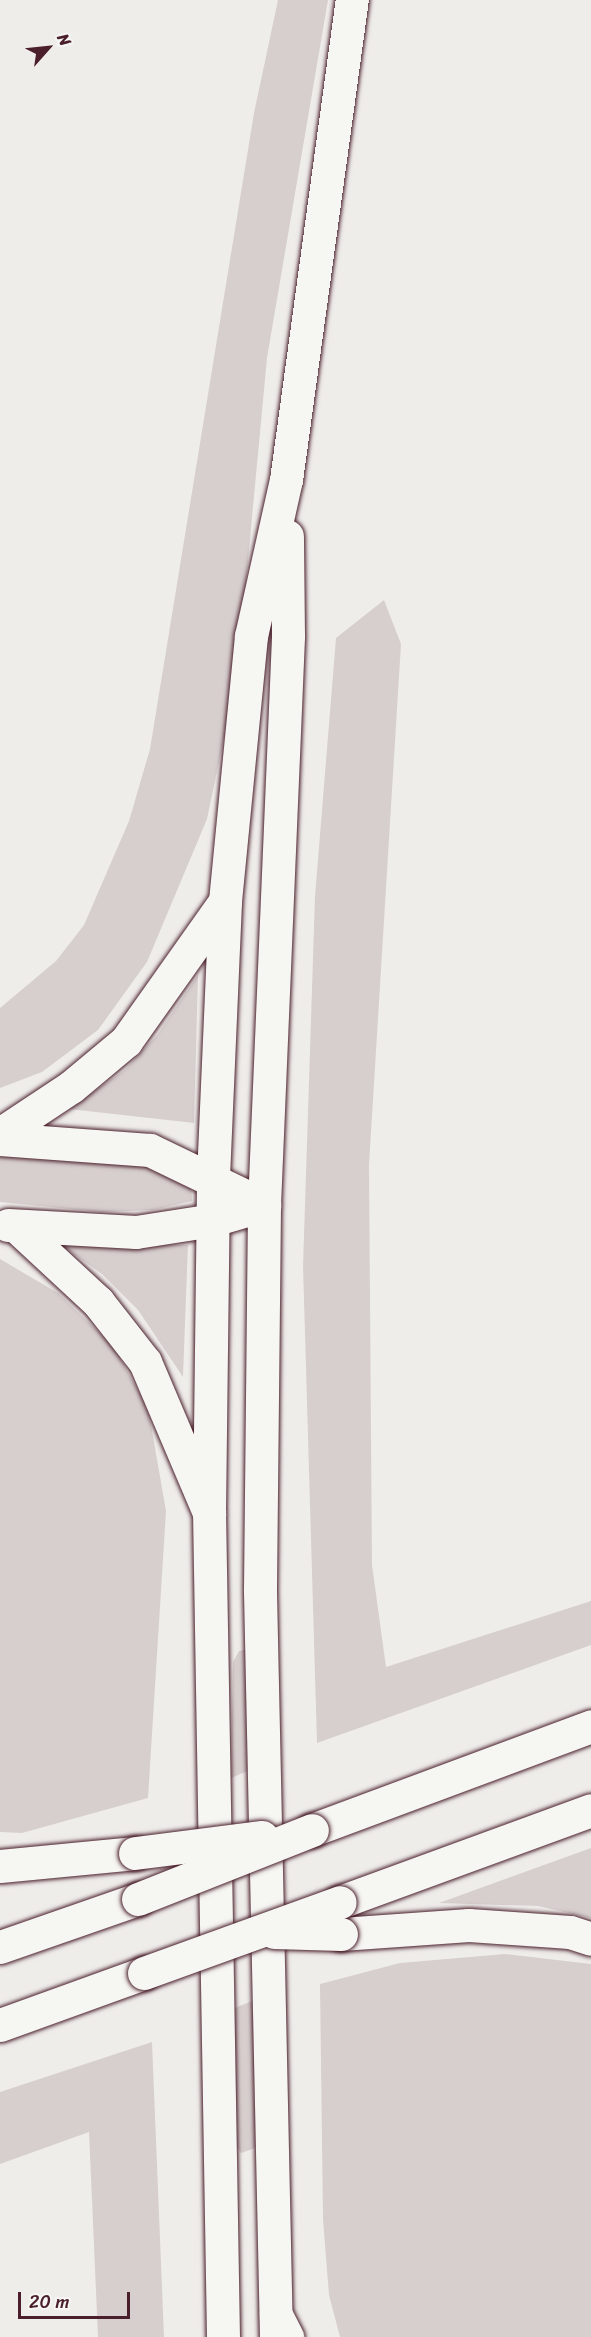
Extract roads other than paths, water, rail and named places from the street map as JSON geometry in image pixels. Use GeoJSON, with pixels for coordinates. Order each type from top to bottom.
{"type":"FeatureCollection","features":[{"type":"Feature","properties":{"kind":"main road"},"geometry":{"type":"LineString","coordinates":[[223,2337],[209,1513],[213,1177],[225,901],[251,636],[286,480],[352,0]]}},
{"type":"Feature","properties":{"kind":"main road"},"geometry":{"type":"LineString","coordinates":[[280,2330],[260,1589],[264,1205],[288,636],[286,480]]}},
{"type":"Feature","properties":{"kind":"main road"},"geometry":{"type":"LineString","coordinates":[[0,1134],[71,1087],[126,1041],[225,901]]}},
{"type":"Feature","properties":{"kind":"main road"},"geometry":{"type":"LineString","coordinates":[[0,1139],[150,1150],[213,1177],[264,1205]]}},
{"type":"Feature","properties":{"kind":"main road"},"geometry":{"type":"LineString","coordinates":[[8,1225],[136,1232],[213,1220],[264,1205]]}},
{"type":"Feature","properties":{"kind":"main road"},"geometry":{"type":"LineString","coordinates":[[8,1225],[98,1302],[144,1362],[209,1513]]}},
{"type":"Feature","properties":{"kind":"main road"},"geometry":{"type":"LineString","coordinates":[[0,1947],[138,1899],[325,1825],[591,1726]]}},
{"type":"Feature","properties":{"kind":"main road"},"geometry":{"type":"LineString","coordinates":[[0,2025],[591,1810]]}},
{"type":"Feature","properties":{"kind":"main road"},"geometry":{"type":"LineString","coordinates":[[0,1866],[135,1853],[325,1825]]}},
{"type":"Feature","properties":{"kind":"main road"},"geometry":{"type":"LineString","coordinates":[[254,1931],[341,1934],[469,1925],[570,1932],[591,1939]]}}]}
